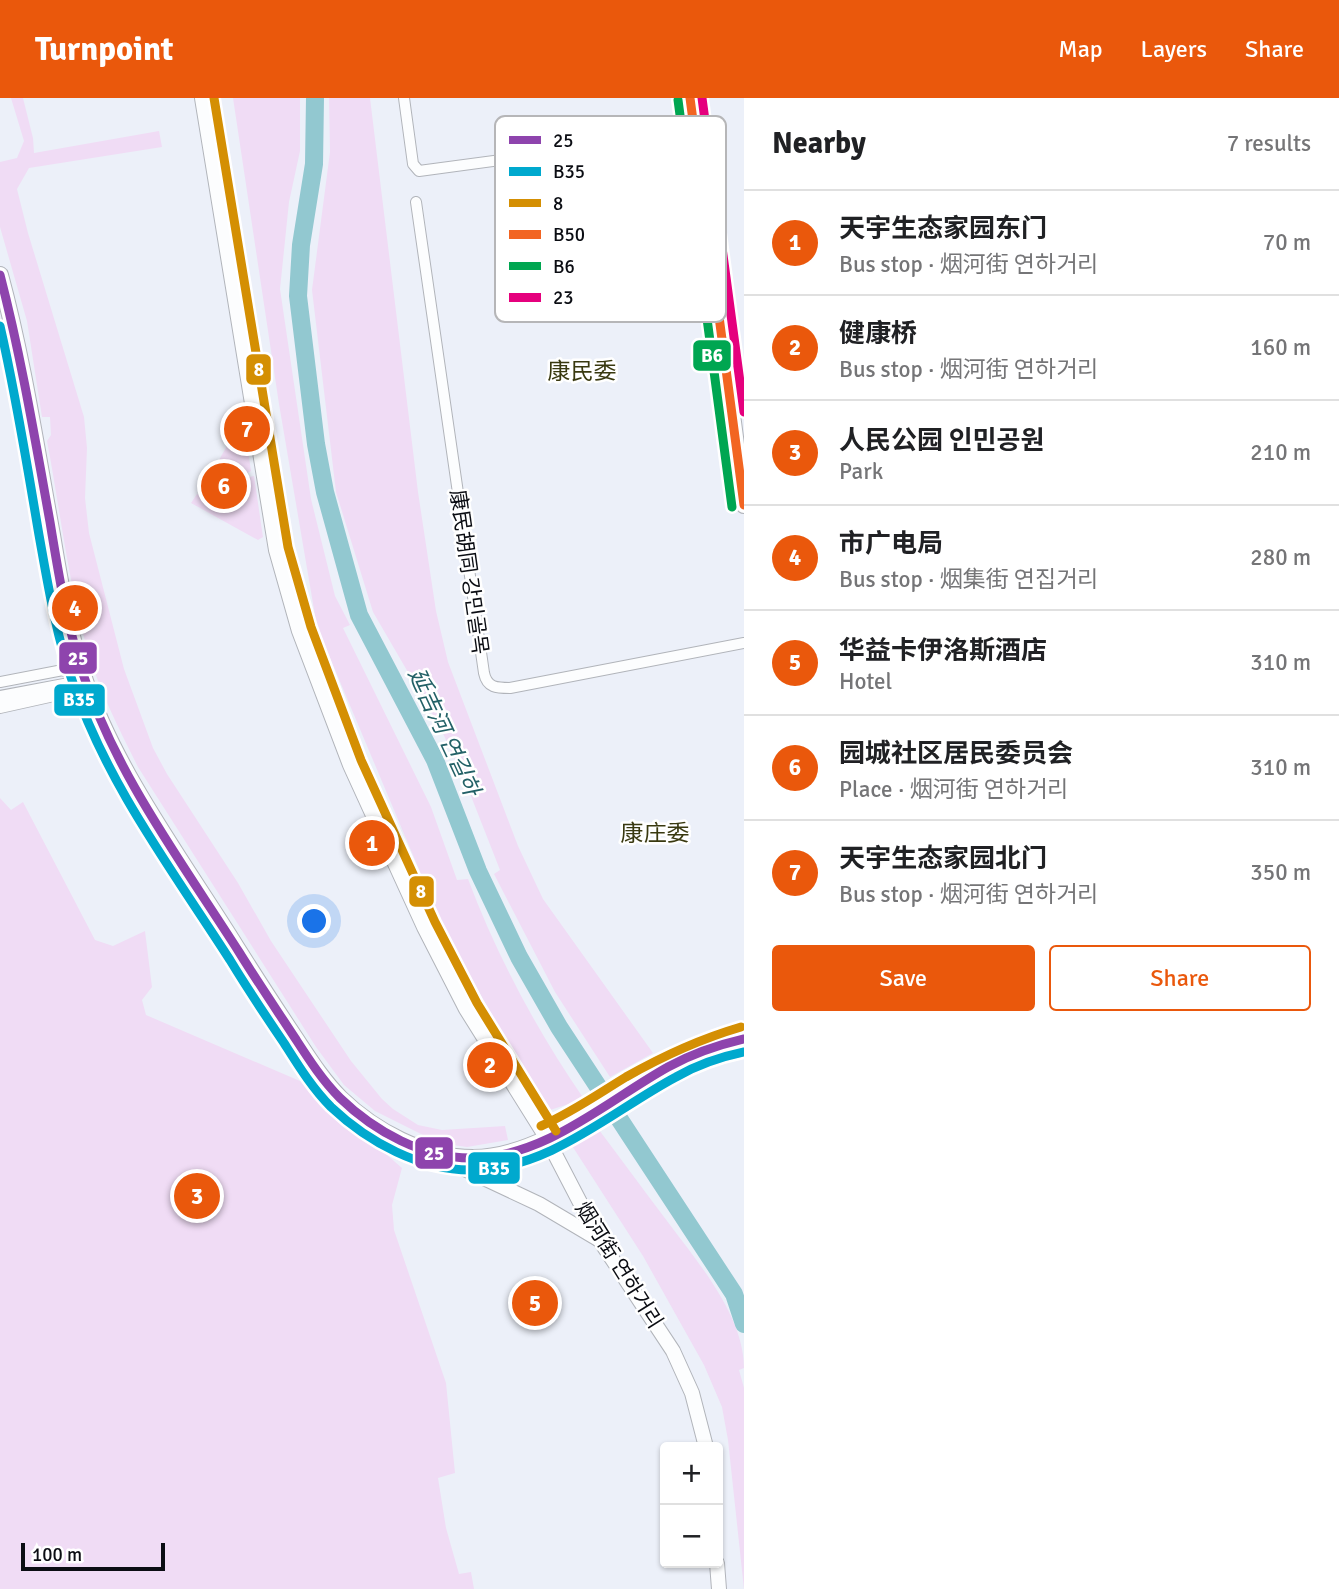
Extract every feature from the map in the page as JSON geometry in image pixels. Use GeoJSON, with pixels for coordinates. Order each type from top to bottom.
{"type":"FeatureCollection","features":[{"type":"Feature","properties":{"kind":"main road"},"geometry":{"type":"LineString","coordinates":[[690,98],[692,116]]}},
{"type":"Feature","properties":{"kind":"main road"},"geometry":{"type":"LineString","coordinates":[[700,98],[702,116]]}},
{"type":"Feature","properties":{"kind":"main road"},"geometry":{"type":"LineString","coordinates":[[0,275],[21,365],[62,592],[85,682],[114,748],[139,793],[322,1078],[354,1111],[397,1138],[426,1151],[461,1157],[491,1157],[523,1151],[665,1069],[708,1049],[744,1039]]}},
{"type":"Feature","properties":{"kind":"main road"},"geometry":{"type":"LineString","coordinates":[[726,291],[744,425]]}},
{"type":"Feature","properties":{"kind":"main road"},"geometry":{"type":"LineString","coordinates":[[720,322],[744,505]]}},
{"type":"Feature","properties":{"kind":"street","name":"烟河街 연하거리"},"geometry":{"type":"LineString","coordinates":[[202,98],[276,550],[299,631],[350,765],[424,927],[466,1009],[546,1137],[599,1239],[673,1351],[692,1393],[705,1442]]}},
{"type":"Feature","properties":{"kind":"street"},"geometry":{"type":"LineString","coordinates":[[404,98],[416,170],[495,161]]}},
{"type":"Feature","properties":{"kind":"street","name":"康民胡同 강민골목"},"geometry":{"type":"LineString","coordinates":[[416,202],[484,673],[488,683],[494,687],[510,688],[744,643]]}},
{"type":"Feature","properties":{"kind":"street"},"geometry":{"type":"LineString","coordinates":[[0,682],[63,670],[85,682]]}},
{"type":"Feature","properties":{"kind":"street"},"geometry":{"type":"LineString","coordinates":[[0,698],[85,682]]}},
{"type":"Feature","properties":{"kind":"street"},"geometry":{"type":"LineString","coordinates":[[0,708],[63,694],[85,682]]}},
{"type":"Feature","properties":{"kind":"street"},"geometry":{"type":"LineString","coordinates":[[426,1151],[538,1204],[599,1239]]}},
{"type":"Feature","properties":{"kind":"street"},"geometry":{"type":"LineString","coordinates":[[717,1568],[719,1589]]}},
{"type":"Feature","properties":{"kind":"shaded area"},"geometry":{"type":"Polygon","coordinates":[[[11,98],[23,98],[34,153],[159,131],[162,147],[29,168],[17,189],[84,417],[87,448],[85,498],[89,533],[124,669],[153,748],[271,941],[351,1061],[382,1099],[418,1125],[442,1130],[505,1126],[508,1140],[467,1147],[446,1144],[375,1111],[344,1085],[316,1047],[138,767],[117,724],[97,679],[80,623],[47,441],[51,435],[50,417],[42,417],[27,321],[0,227],[0,162],[17,158],[24,141],[11,98]]]}},
{"type":"Feature","properties":{"kind":"shaded area"},"geometry":{"type":"Polygon","coordinates":[[[233,98],[300,98],[300,151],[289,202],[280,289],[311,499],[335,596],[350,625],[343,628],[431,807],[457,880],[468,879],[519,992],[584,1099],[547,1111],[447,936],[317,627],[279,404],[233,98]]]}},
{"type":"Feature","properties":{"kind":"shaded area"},"geometry":{"type":"Polygon","coordinates":[[[329,98],[370,98],[418,492],[436,611],[448,662],[518,846],[543,899],[653,1053],[610,1077],[555,992],[494,874],[500,870],[441,729],[373,612],[336,492],[312,290],[330,152],[329,98]]]}},
{"type":"Feature","properties":{"kind":"shaded area"},"geometry":{"type":"Polygon","coordinates":[[[236,414],[243,417],[251,471],[247,473],[219,460],[231,439],[239,443],[236,414]]]}},
{"type":"Feature","properties":{"kind":"shaded area"},"geometry":{"type":"Polygon","coordinates":[[[254,476],[263,537],[258,540],[191,503],[197,494],[228,511],[245,478],[254,476]]]}},
{"type":"Feature","properties":{"kind":"shaded area"},"geometry":{"type":"Polygon","coordinates":[[[0,798],[11,810],[23,802],[95,940],[113,946],[145,931],[152,987],[142,1000],[146,1015],[307,1084],[339,1118],[364,1135],[402,1168],[392,1205],[394,1230],[446,1383],[455,1473],[438,1478],[446,1528],[459,1574],[471,1572],[474,1589],[0,1589],[0,798]]]}},
{"type":"Feature","properties":{"kind":"shaded area"},"geometry":{"type":"Polygon","coordinates":[[[596,1126],[703,1269],[736,1328],[744,1368],[739,1370],[744,1388],[744,1589],[722,1407],[704,1365],[643,1256],[569,1141],[596,1126]]]}},
{"type":"Feature","properties":{"kind":"waterway","name":"延吉河 연길하"},"geometry":{"type":"LineString","coordinates":[[315,98],[314,164],[301,245],[298,296],[316,444],[325,492],[359,615],[435,760],[478,871],[519,957],[559,1027],[734,1294],[744,1324]]}},
{"type":"Feature","properties":{"kind":"transit line","name":"8"},"geometry":{"type":"LineString","coordinates":[[214,98],[288,547],[311,627],[361,760],[435,922],[477,1003],[556,1131]]}},
{"type":"Feature","properties":{"kind":"transit line","name":"B50"},"geometry":{"type":"LineString","coordinates":[[690,98],[692,116]]}},
{"type":"Feature","properties":{"kind":"transit line","name":"23"},"geometry":{"type":"LineString","coordinates":[[702,98],[704,116]]}},
{"type":"Feature","properties":{"kind":"transit line","name":"B6"},"geometry":{"type":"LineString","coordinates":[[678,100],[680,116]]}},
{"type":"Feature","properties":{"kind":"transit line","name":"25"},"geometry":{"type":"LineString","coordinates":[[0,275],[15,336],[67,614],[81,668],[95,706],[130,780],[172,850],[310,1061],[340,1098],[384,1132],[418,1148],[455,1157],[500,1155],[551,1138],[677,1062],[705,1050],[744,1039]]}},
{"type":"Feature","properties":{"kind":"transit line","name":"23"},"geometry":{"type":"LineString","coordinates":[[726,277],[744,412]]}},
{"type":"Feature","properties":{"kind":"transit line","name":"B6"},"geometry":{"type":"LineString","coordinates":[[707,322],[732,507]]}},
{"type":"Feature","properties":{"kind":"transit line","name":"B50"},"geometry":{"type":"LineString","coordinates":[[720,322],[744,505]]}},
{"type":"Feature","properties":{"kind":"transit line","name":"B35"},"geometry":{"type":"LineString","coordinates":[[0,326],[53,610],[67,665],[87,720],[123,792],[164,860],[300,1068],[331,1107],[378,1143],[415,1160],[453,1169],[501,1167],[554,1149],[692,1069],[744,1052]]}},
{"type":"Feature","properties":{"kind":"transit line","name":"8"},"geometry":{"type":"LineString","coordinates":[[541,1126],[654,1062],[741,1027]]}},
{"type":"Feature","properties":{"kind":"place","name":"天宇生态家园北门"},"geometry":{"type":"Point","coordinates":[247,429]}},
{"type":"Feature","properties":{"kind":"place","name":"园城社区居民委员会"},"geometry":{"type":"Point","coordinates":[224,486]}},
{"type":"Feature","properties":{"kind":"place","name":"市广电局"},"geometry":{"type":"Point","coordinates":[75,608]}},
{"type":"Feature","properties":{"kind":"place","name":"天宇生态家园东门"},"geometry":{"type":"Point","coordinates":[372,843]}},
{"type":"Feature","properties":{"kind":"place","name":"健康桥"},"geometry":{"type":"Point","coordinates":[490,1065]}},
{"type":"Feature","properties":{"kind":"place","name":"人民公园 인민공원"},"geometry":{"type":"Point","coordinates":[197,1196]}},
{"type":"Feature","properties":{"kind":"place","name":"华益卡伊洛斯酒店"},"geometry":{"type":"Point","coordinates":[535,1303]}},
{"type":"Feature","properties":{"kind":"district","name":"康民委"},"geometry":{"type":"Point","coordinates":[582,371]}},
{"type":"Feature","properties":{"kind":"district","name":"康庄委"},"geometry":{"type":"Point","coordinates":[655,833]}}]}
